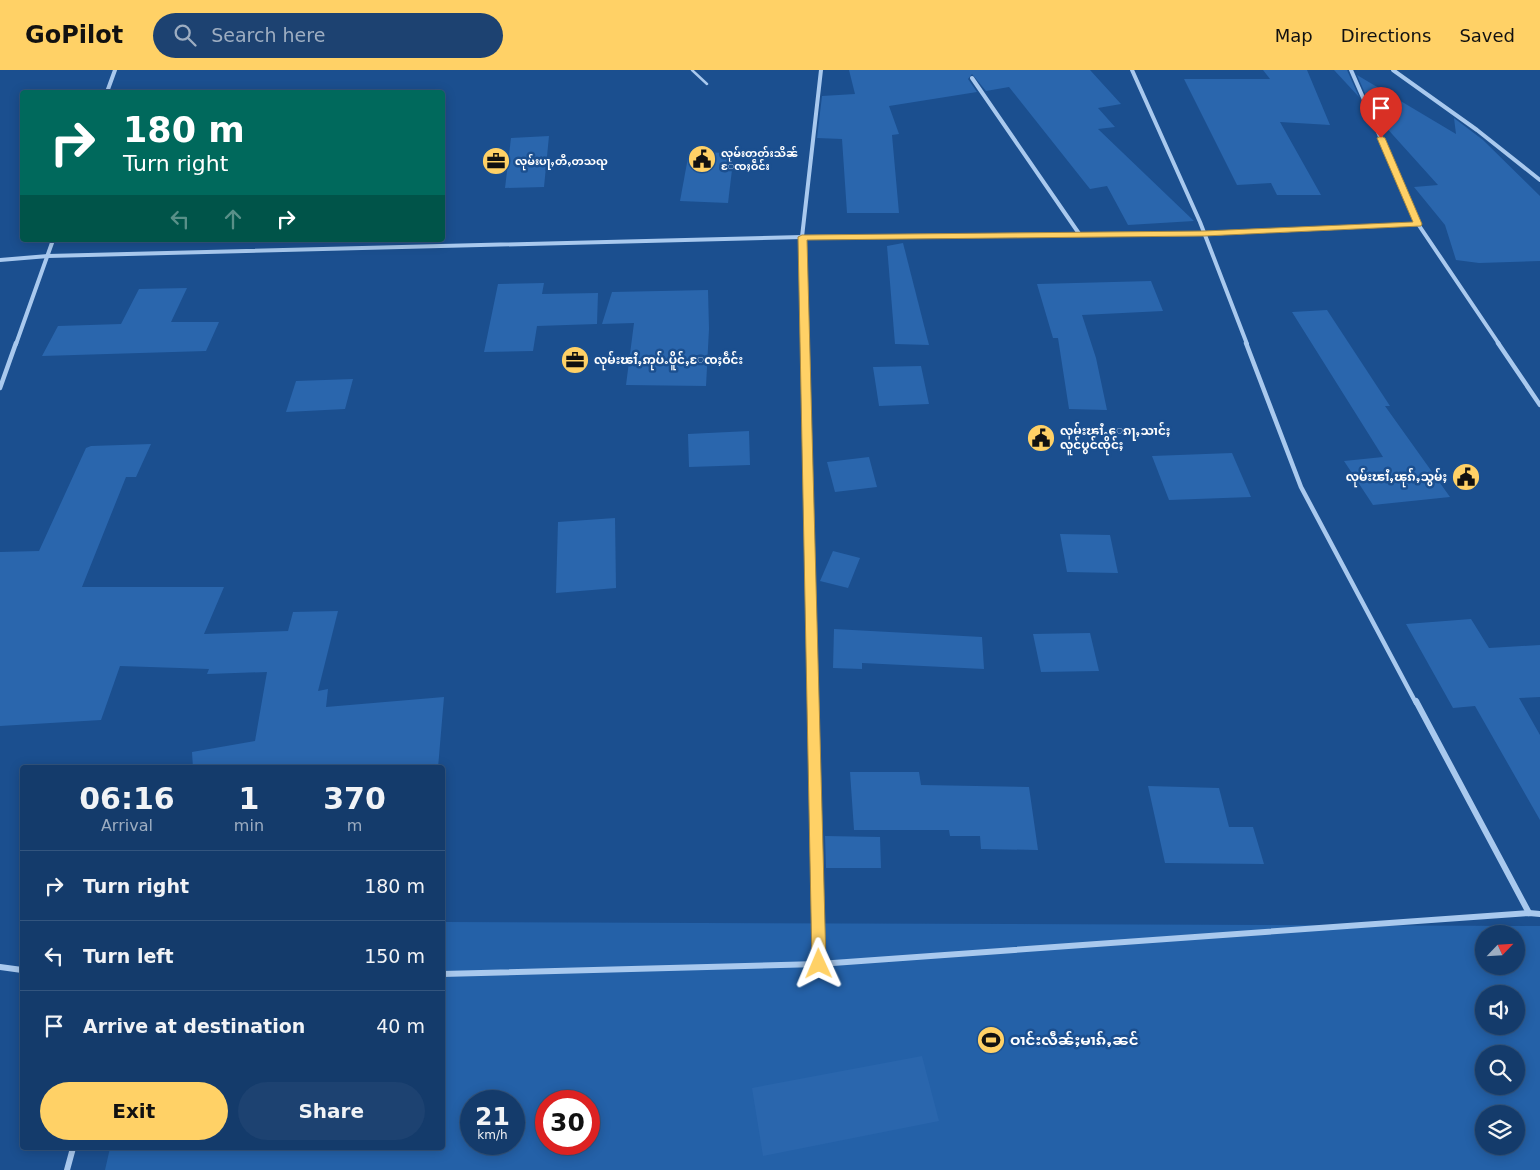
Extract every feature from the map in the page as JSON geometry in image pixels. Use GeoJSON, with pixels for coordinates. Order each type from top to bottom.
{"type":"FeatureCollection","features":[{"type":"Feature","properties":{"kind":"street"},"geometry":{"type":"LineString","coordinates":[[108,90],[115,70]]}},
{"type":"Feature","properties":{"kind":"street"},"geometry":{"type":"LineString","coordinates":[[819,964],[802,237],[821,70]]}},
{"type":"Feature","properties":{"kind":"street"},"geometry":{"type":"LineString","coordinates":[[1132,70],[1204,234],[1301,487],[1528,913]]}},
{"type":"Feature","properties":{"kind":"street"},"geometry":{"type":"LineString","coordinates":[[1352,70],[1418,224],[1540,404]]}},
{"type":"Feature","properties":{"kind":"street"},"geometry":{"type":"LineString","coordinates":[[1392,70],[1477,130],[1540,180]]}},
{"type":"Feature","properties":{"kind":"street"},"geometry":{"type":"LineString","coordinates":[[972,78],[1080,235]]}},
{"type":"Feature","properties":{"kind":"street"},"geometry":{"type":"LineString","coordinates":[[0,260],[48,256],[802,237],[1204,234],[1418,224]]}},
{"type":"Feature","properties":{"kind":"street"},"geometry":{"type":"LineString","coordinates":[[0,388],[52,242]]}},
{"type":"Feature","properties":{"kind":"street"},"geometry":{"type":"LineString","coordinates":[[445,974],[819,964],[1528,913],[1540,914]]}},
{"type":"Feature","properties":{"kind":"street"},"geometry":{"type":"LineString","coordinates":[[0,967],[20,970]]}},
{"type":"Feature","properties":{"kind":"street"},"geometry":{"type":"LineString","coordinates":[[68,1170],[73,1150]]}},
{"type":"Feature","properties":{"kind":"lane"},"geometry":{"type":"LineString","coordinates":[[692,70],[707,84]]}},
{"type":"Feature","properties":{"kind":"shaded area","name":"ဝၢင်းလဵၼ်ႈမၢၵ်ႇၼင်"},"geometry":{"type":"Polygon","coordinates":[[[445,922],[1475,926],[1475,975],[1525,975],[1525,926],[1540,926],[1540,1170],[105,1170],[110,1150],[445,1150],[445,922]]]}},
{"type":"Feature","properties":{"kind":"building"},"geometry":{"type":"Polygon","coordinates":[[[849,70],[1090,70],[1121,104],[1098,108],[1115,127],[1098,129],[1194,221],[1128,225],[1107,186],[1090,189],[1009,87],[986,91],[972,74],[968,79],[977,92],[889,106],[899,134],[892,135],[899,213],[847,213],[842,139],[817,138],[822,96],[855,94],[849,70]]]}},
{"type":"Feature","properties":{"kind":"building"},"geometry":{"type":"Polygon","coordinates":[[[1263,70],[1307,70],[1330,125],[1280,122],[1321,195],[1277,195],[1271,183],[1237,185],[1184,79],[1270,79],[1263,70]]]}},
{"type":"Feature","properties":{"kind":"building"},"geometry":{"type":"Polygon","coordinates":[[[1334,70],[1347,70],[1359,97],[1334,70]]]}},
{"type":"Feature","properties":{"kind":"building"},"geometry":{"type":"Polygon","coordinates":[[[1357,75],[1456,134],[1454,118],[1483,140],[1540,196],[1540,261],[1479,263],[1456,260],[1445,225],[1414,187],[1438,185],[1374,114],[1357,75]]]}},
{"type":"Feature","properties":{"kind":"building"},"geometry":{"type":"Polygon","coordinates":[[[549,136],[544,187],[505,188],[511,138],[549,136]]]}},
{"type":"Feature","properties":{"kind":"building"},"geometry":{"type":"Polygon","coordinates":[[[689,152],[734,153],[728,203],[680,201],[689,152]]]}},
{"type":"Feature","properties":{"kind":"building"},"geometry":{"type":"Polygon","coordinates":[[[903,243],[929,345],[895,344],[887,246],[903,243]]]}},
{"type":"Feature","properties":{"kind":"building"},"geometry":{"type":"Polygon","coordinates":[[[1151,281],[1163,311],[1082,315],[1096,358],[1107,410],[1069,409],[1058,338],[1053,338],[1037,284],[1151,281]]]}},
{"type":"Feature","properties":{"kind":"building"},"geometry":{"type":"Polygon","coordinates":[[[544,283],[542,294],[598,293],[597,324],[537,326],[533,351],[484,352],[498,284],[544,283]]]}},
{"type":"Feature","properties":{"kind":"building"},"geometry":{"type":"Polygon","coordinates":[[[187,288],[171,322],[219,322],[206,351],[42,356],[58,326],[121,324],[139,289],[187,288]]]}},
{"type":"Feature","properties":{"kind":"building"},"geometry":{"type":"Polygon","coordinates":[[[708,290],[709,329],[706,386],[626,385],[634,323],[602,324],[612,292],[708,290]]]}},
{"type":"Feature","properties":{"kind":"building"},"geometry":{"type":"Polygon","coordinates":[[[1327,310],[1390,406],[1385,406],[1450,497],[1373,505],[1344,461],[1383,457],[1292,312],[1327,310]]]}},
{"type":"Feature","properties":{"kind":"building"},"geometry":{"type":"Polygon","coordinates":[[[921,366],[929,404],[879,406],[873,367],[921,366]]]}},
{"type":"Feature","properties":{"kind":"building"},"geometry":{"type":"Polygon","coordinates":[[[353,379],[345,409],[286,412],[296,381],[353,379]]]}},
{"type":"Feature","properties":{"kind":"building"},"geometry":{"type":"Polygon","coordinates":[[[749,431],[750,465],[689,467],[688,434],[749,431]]]}},
{"type":"Feature","properties":{"kind":"building"},"geometry":{"type":"Polygon","coordinates":[[[151,444],[136,477],[126,477],[82,587],[224,587],[204,634],[288,631],[293,612],[338,611],[318,691],[328,689],[326,707],[444,697],[438,765],[193,765],[192,752],[255,741],[267,672],[207,674],[209,669],[120,666],[101,720],[0,726],[0,552],[39,551],[86,448],[91,446],[151,444]]]}},
{"type":"Feature","properties":{"kind":"building"},"geometry":{"type":"Polygon","coordinates":[[[1232,453],[1251,497],[1169,500],[1152,456],[1232,453]]]}},
{"type":"Feature","properties":{"kind":"building"},"geometry":{"type":"Polygon","coordinates":[[[869,457],[877,487],[835,492],[827,462],[869,457]]]}},
{"type":"Feature","properties":{"kind":"building"},"geometry":{"type":"Polygon","coordinates":[[[615,518],[616,588],[556,593],[558,522],[615,518]]]}},
{"type":"Feature","properties":{"kind":"building"},"geometry":{"type":"Polygon","coordinates":[[[1060,534],[1110,535],[1118,573],[1067,572],[1060,534]]]}},
{"type":"Feature","properties":{"kind":"building"},"geometry":{"type":"Polygon","coordinates":[[[833,551],[860,558],[848,588],[820,581],[833,551]]]}},
{"type":"Feature","properties":{"kind":"building"},"geometry":{"type":"Polygon","coordinates":[[[1471,619],[1489,648],[1540,645],[1540,697],[1519,698],[1540,735],[1540,820],[1475,706],[1453,708],[1406,624],[1471,619]]]}},
{"type":"Feature","properties":{"kind":"building"},"geometry":{"type":"Polygon","coordinates":[[[834,629],[982,637],[984,669],[862,663],[862,669],[833,668],[834,629]]]}},
{"type":"Feature","properties":{"kind":"building"},"geometry":{"type":"Polygon","coordinates":[[[1090,633],[1099,671],[1041,672],[1033,634],[1090,633]]]}},
{"type":"Feature","properties":{"kind":"building"},"geometry":{"type":"Polygon","coordinates":[[[850,772],[919,772],[921,785],[1029,787],[1038,850],[981,849],[980,836],[950,836],[949,830],[854,830],[850,772]]]}},
{"type":"Feature","properties":{"kind":"building"},"geometry":{"type":"Polygon","coordinates":[[[1148,786],[1219,788],[1229,827],[1253,827],[1264,864],[1165,863],[1148,786]]]}},
{"type":"Feature","properties":{"kind":"building"},"geometry":{"type":"Polygon","coordinates":[[[825,836],[880,837],[881,868],[826,868],[825,836]]]}},
{"type":"Feature","properties":{"kind":"building"},"geometry":{"type":"Polygon","coordinates":[[[922,1056],[939,1121],[763,1156],[752,1088],[922,1056]]]}},
{"type":"Feature","properties":{"kind":"place","name":"လုမ်းတတ်းသိၼ် ႄၸႈဝဵင်း"},"geometry":{"type":"Point","coordinates":[702,159]}},
{"type":"Feature","properties":{"kind":"place","name":"လုမ်းပႃႇတီႇတသၺ"},"geometry":{"type":"Point","coordinates":[496,161]}},
{"type":"Feature","properties":{"kind":"place","name":"လုမ်းၽၢႆႇဢုပ်ႉပိူင်ႇႄၸႈဝဵင်း"},"geometry":{"type":"Point","coordinates":[575,360]}},
{"type":"Feature","properties":{"kind":"place","name":"လုမ်းၽၢႆႇေၵႃႇသၢင်ႈ လူင်ပွင်ၸိုင်ႈ"},"geometry":{"type":"Point","coordinates":[1041,438]}},
{"type":"Feature","properties":{"kind":"place","name":"လုမ်းၽၢႆႇၽုၵ်ႇသွမ်ႈ"},"geometry":{"type":"Point","coordinates":[1466,477]}},
{"type":"Feature","properties":{"kind":"place","name":"ဝၢင်းလဵၼ်ႈမၢၵ်ႇၼင်"},"geometry":{"type":"Point","coordinates":[991,1040]}},
{"type":"Feature","properties":{"kind":"route"},"geometry":{"type":"LineString","coordinates":[[819,964],[802,237],[1204,234],[1418,224],[1381,138]]}}]}
